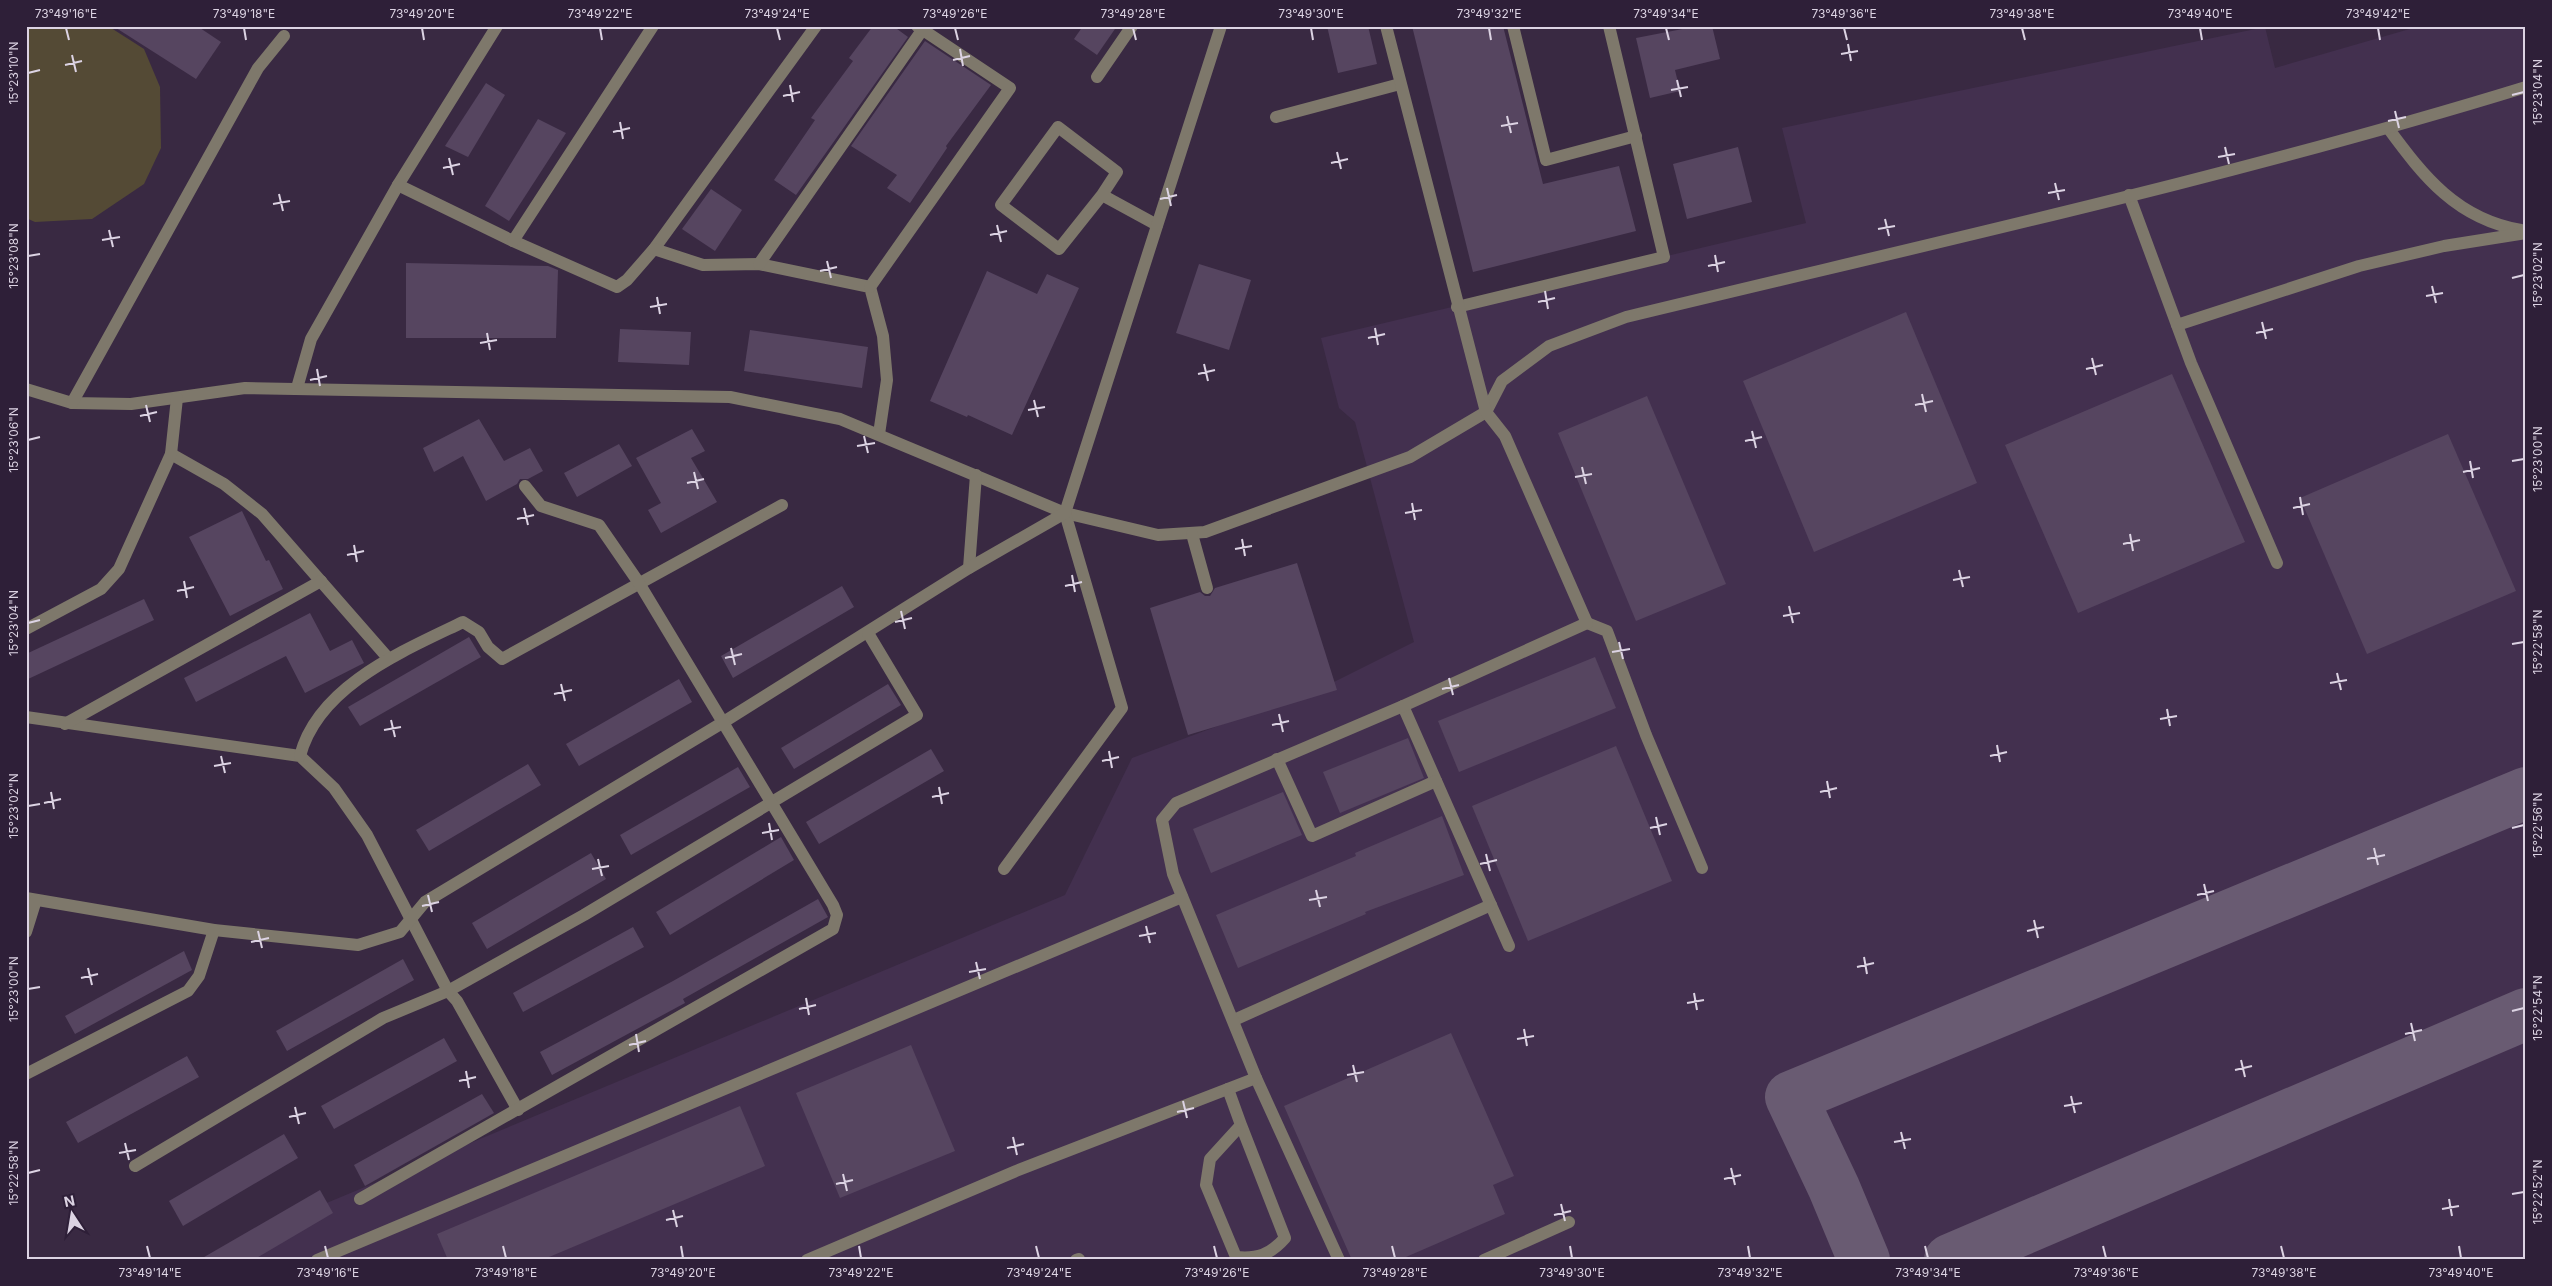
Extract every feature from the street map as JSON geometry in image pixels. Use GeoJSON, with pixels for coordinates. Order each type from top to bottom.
{"type":"FeatureCollection","features":[{"type":"Feature","properties":{"kind":"street"},"geometry":{"type":"LineString","coordinates":[[297,388],[311,339],[398,185],[497,26]]}},
{"type":"Feature","properties":{"kind":"street"},"geometry":{"type":"LineString","coordinates":[[513,242],[653,26]]}},
{"type":"Feature","properties":{"kind":"street"},"geometry":{"type":"LineString","coordinates":[[398,185],[513,242],[617,287],[627,280],[654,249],[816,26]]}},
{"type":"Feature","properties":{"kind":"street"},"geometry":{"type":"LineString","coordinates":[[1097,77],[1132,26]]}},
{"type":"Feature","properties":{"kind":"street"},"geometry":{"type":"LineString","coordinates":[[1004,870],[1122,708],[1065,513],[1221,26]]}},
{"type":"Feature","properties":{"kind":"street"},"geometry":{"type":"LineString","coordinates":[[1386,26],[1456,307],[1486,412],[1505,436],[1586,624]]}},
{"type":"Feature","properties":{"kind":"street"},"geometry":{"type":"LineString","coordinates":[[1513,26],[1546,160],[1636,136]]}},
{"type":"Feature","properties":{"kind":"street"},"geometry":{"type":"LineString","coordinates":[[1456,307],[1664,257],[1609,26]]}},
{"type":"Feature","properties":{"kind":"street"},"geometry":{"type":"LineString","coordinates":[[759,264],[921,27],[1010,88],[870,287],[883,336],[887,380],[879,434]]}},
{"type":"Feature","properties":{"kind":"street"},"geometry":{"type":"LineString","coordinates":[[72,403],[258,68],[284,36]]}},
{"type":"Feature","properties":{"kind":"street"},"geometry":{"type":"LineString","coordinates":[[1276,117],[1400,84]]}},
{"type":"Feature","properties":{"kind":"street"},"geometry":{"type":"LineString","coordinates":[[26,389],[72,403],[131,404],[245,388],[730,397],[840,419],[976,474],[1065,513],[1158,535],[1192,534],[1205,532],[1410,457],[1486,412],[1502,381],[1549,346],[1626,316],[2129,195],[2388,128],[2526,87]]}},
{"type":"Feature","properties":{"kind":"street"},"geometry":{"type":"LineString","coordinates":[[1058,127],[1117,172],[1102,195],[1059,249],[1001,204],[1058,127]]}},
{"type":"Feature","properties":{"kind":"street"},"geometry":{"type":"LineString","coordinates":[[2388,128],[2420,172],[2461,208],[2499,226],[2526,232]]}},
{"type":"Feature","properties":{"kind":"street"},"geometry":{"type":"LineString","coordinates":[[1102,195],[1157,225]]}},
{"type":"Feature","properties":{"kind":"street"},"geometry":{"type":"LineString","coordinates":[[2129,195],[2177,325],[2277,563]]}},
{"type":"Feature","properties":{"kind":"street"},"geometry":{"type":"LineString","coordinates":[[2177,325],[2359,266],[2444,246],[2526,232]]}},
{"type":"Feature","properties":{"kind":"street"},"geometry":{"type":"LineString","coordinates":[[654,249],[703,265],[759,264],[870,287]]}},
{"type":"Feature","properties":{"kind":"street"},"geometry":{"type":"LineString","coordinates":[[26,629],[101,589],[118,569],[171,454],[176,398]]}},
{"type":"Feature","properties":{"kind":"street"},"geometry":{"type":"LineString","coordinates":[[171,454],[224,484],[262,514],[388,658]]}},
{"type":"Feature","properties":{"kind":"street"},"geometry":{"type":"LineString","coordinates":[[969,568],[976,474]]}},
{"type":"Feature","properties":{"kind":"street"},"geometry":{"type":"LineString","coordinates":[[360,1199],[833,929],[837,915],[834,905],[638,582],[599,525],[541,506],[525,486]]}},
{"type":"Feature","properties":{"kind":"street"},"geometry":{"type":"LineString","coordinates":[[300,756],[305,736],[327,704],[388,658],[463,622],[480,632],[488,648],[502,659],[638,582],[782,505]]}},
{"type":"Feature","properties":{"kind":"street"},"geometry":{"type":"LineString","coordinates":[[26,932],[31,899],[214,930],[358,945],[400,932],[424,902],[722,723],[969,568],[1065,513]]}},
{"type":"Feature","properties":{"kind":"street"},"geometry":{"type":"LineString","coordinates":[[1192,534],[1207,588]]}},
{"type":"Feature","properties":{"kind":"street"},"geometry":{"type":"LineString","coordinates":[[65,724],[321,581]]}},
{"type":"Feature","properties":{"kind":"street"},"geometry":{"type":"LineString","coordinates":[[1339,1260],[1256,1078],[1234,1020],[1172,874],[1162,820],[1176,802],[1402,706],[1586,624],[1607,631],[1646,735],[1702,868]]}},
{"type":"Feature","properties":{"kind":"street"},"geometry":{"type":"LineString","coordinates":[[135,1166],[384,1018],[448,990],[584,915],[917,715],[868,633]]}},
{"type":"Feature","properties":{"kind":"street"},"geometry":{"type":"LineString","coordinates":[[1402,706],[1509,946]]}},
{"type":"Feature","properties":{"kind":"street"},"geometry":{"type":"LineString","coordinates":[[26,717],[300,756],[334,788],[367,834],[448,990],[457,1001],[518,1110]]}},
{"type":"Feature","properties":{"kind":"street"},"geometry":{"type":"LineString","coordinates":[[1278,759],[1312,836],[1436,782]]}},
{"type":"Feature","properties":{"kind":"street"},"geometry":{"type":"LineString","coordinates":[[323,1258],[1182,897]]}},
{"type":"Feature","properties":{"kind":"street"},"geometry":{"type":"LineString","coordinates":[[1234,1020],[1491,905]]}},
{"type":"Feature","properties":{"kind":"street"},"geometry":{"type":"LineString","coordinates":[[26,1074],[188,991],[199,976],[214,930]]}},
{"type":"Feature","properties":{"kind":"street"},"geometry":{"type":"LineString","coordinates":[[807,1260],[1016,1171],[1256,1078]]}},
{"type":"Feature","properties":{"kind":"street"},"geometry":{"type":"LineString","coordinates":[[1228,1089],[1285,1238],[1273,1252],[1252,1259],[1236,1257],[1206,1185],[1210,1159],[1241,1125]]}},
{"type":"Feature","properties":{"kind":"street"},"geometry":{"type":"LineString","coordinates":[[1484,1260],[1569,1222]]}},
{"type":"Feature","properties":{"kind":"shaded area"},"geometry":{"type":"Polygon","coordinates":[[[26,26],[108,26],[144,49],[160,87],[161,148],[144,184],[92,219],[35,222],[26,218],[26,26]]]}},
{"type":"Feature","properties":{"kind":"shaded area"},"geometry":{"type":"Polygon","coordinates":[[[2420,26],[2526,26],[2526,1260],[218,1260],[317,1207],[1065,895],[1132,758],[1330,684],[1414,642],[1355,422],[1339,408],[1321,338],[1806,223],[1782,128],[2265,27],[2275,68],[2420,26]]]}},
{"type":"Feature","properties":{"kind":"building"},"geometry":{"type":"Polygon","coordinates":[[[113,26],[197,26],[221,42],[196,79],[113,26]]]}},
{"type":"Feature","properties":{"kind":"building"},"geometry":{"type":"Polygon","coordinates":[[[873,26],[893,26],[908,37],[796,195],[774,180],[815,120],[811,118],[853,61],[849,58],[873,26]]]}},
{"type":"Feature","properties":{"kind":"building"},"geometry":{"type":"Polygon","coordinates":[[[1083,26],[1117,26],[1097,55],[1074,39],[1083,26]]]}},
{"type":"Feature","properties":{"kind":"building"},"geometry":{"type":"Polygon","coordinates":[[[1327,26],[1368,26],[1377,64],[1338,73],[1327,26]]]}},
{"type":"Feature","properties":{"kind":"building"},"geometry":{"type":"Polygon","coordinates":[[[1412,26],[1503,26],[1543,184],[1619,166],[1636,231],[1473,272],[1412,26]]]}},
{"type":"Feature","properties":{"kind":"building"},"geometry":{"type":"Polygon","coordinates":[[[1698,26],[1712,26],[1720,59],[1675,70],[1680,91],[1650,98],[1636,38],[1698,26]]]}},
{"type":"Feature","properties":{"kind":"building"},"geometry":{"type":"Polygon","coordinates":[[[925,41],[991,85],[946,146],[947,148],[910,203],[887,188],[897,175],[851,146],[925,41]]]}},
{"type":"Feature","properties":{"kind":"building"},"geometry":{"type":"Polygon","coordinates":[[[486,83],[505,95],[468,157],[445,146],[486,83]]]}},
{"type":"Feature","properties":{"kind":"building"},"geometry":{"type":"Polygon","coordinates":[[[538,119],[566,133],[509,221],[485,206],[538,119]]]}},
{"type":"Feature","properties":{"kind":"building"},"geometry":{"type":"Polygon","coordinates":[[[1738,147],[1752,202],[1687,219],[1673,164],[1738,147]]]}},
{"type":"Feature","properties":{"kind":"building"},"geometry":{"type":"Polygon","coordinates":[[[711,189],[742,210],[715,251],[682,229],[711,189]]]}},
{"type":"Feature","properties":{"kind":"building"},"geometry":{"type":"Polygon","coordinates":[[[406,263],[548,266],[558,270],[556,338],[406,338],[406,263]]]}},
{"type":"Feature","properties":{"kind":"building"},"geometry":{"type":"Polygon","coordinates":[[[1199,264],[1251,280],[1229,350],[1176,333],[1199,264]]]}},
{"type":"Feature","properties":{"kind":"building"},"geometry":{"type":"Polygon","coordinates":[[[987,271],[1037,294],[1047,274],[1079,288],[1012,435],[968,415],[967,417],[930,401],[987,271]]]}},
{"type":"Feature","properties":{"kind":"building"},"geometry":{"type":"Polygon","coordinates":[[[1906,312],[1977,483],[1814,552],[1743,381],[1906,312]]]}},
{"type":"Feature","properties":{"kind":"building"},"geometry":{"type":"Polygon","coordinates":[[[620,329],[691,332],[689,365],[618,362],[620,329]]]}},
{"type":"Feature","properties":{"kind":"building"},"geometry":{"type":"Polygon","coordinates":[[[750,330],[868,347],[862,388],[744,371],[750,330]]]}},
{"type":"Feature","properties":{"kind":"building"},"geometry":{"type":"Polygon","coordinates":[[[2172,374],[2245,542],[2078,613],[2005,445],[2172,374]]]}},
{"type":"Feature","properties":{"kind":"building"},"geometry":{"type":"Polygon","coordinates":[[[1647,396],[1726,584],[1636,621],[1558,433],[1647,396]]]}},
{"type":"Feature","properties":{"kind":"building"},"geometry":{"type":"Polygon","coordinates":[[[479,419],[504,461],[530,448],[543,471],[528,479],[520,479],[517,484],[486,501],[463,456],[434,472],[423,448],[479,419]]]}},
{"type":"Feature","properties":{"kind":"building"},"geometry":{"type":"Polygon","coordinates":[[[692,429],[705,451],[691,458],[717,502],[661,533],[648,510],[661,503],[636,458],[692,429]]]}},
{"type":"Feature","properties":{"kind":"building"},"geometry":{"type":"Polygon","coordinates":[[[2448,434],[2516,591],[2367,654],[2300,498],[2448,434]]]}},
{"type":"Feature","properties":{"kind":"building"},"geometry":{"type":"Polygon","coordinates":[[[619,444],[632,466],[577,497],[564,473],[619,444]]]}},
{"type":"Feature","properties":{"kind":"building"},"geometry":{"type":"Polygon","coordinates":[[[242,511],[266,561],[269,560],[283,589],[230,616],[189,537],[242,511]]]}},
{"type":"Feature","properties":{"kind":"building"},"geometry":{"type":"Polygon","coordinates":[[[1297,563],[1337,690],[1188,735],[1150,608],[1200,592],[1205,596],[1210,596],[1215,588],[1297,563]]]}},
{"type":"Feature","properties":{"kind":"building"},"geometry":{"type":"Polygon","coordinates":[[[842,586],[854,607],[733,678],[721,656],[842,586]]]}},
{"type":"Feature","properties":{"kind":"building"},"geometry":{"type":"Polygon","coordinates":[[[144,599],[154,620],[26,680],[26,654],[144,599]]]}},
{"type":"Feature","properties":{"kind":"building"},"geometry":{"type":"Polygon","coordinates":[[[310,613],[330,651],[352,640],[364,663],[305,693],[286,656],[196,702],[184,678],[310,613]]]}},
{"type":"Feature","properties":{"kind":"building"},"geometry":{"type":"Polygon","coordinates":[[[469,637],[481,657],[360,726],[348,707],[469,637]]]}},
{"type":"Feature","properties":{"kind":"building"},"geometry":{"type":"Polygon","coordinates":[[[1595,657],[1616,708],[1459,772],[1438,721],[1595,657]]]}},
{"type":"Feature","properties":{"kind":"building"},"geometry":{"type":"Polygon","coordinates":[[[679,679],[692,702],[579,766],[566,744],[679,679]]]}},
{"type":"Feature","properties":{"kind":"building"},"geometry":{"type":"Polygon","coordinates":[[[888,684],[901,705],[794,769],[781,748],[888,684]]]}},
{"type":"Feature","properties":{"kind":"building"},"geometry":{"type":"Polygon","coordinates":[[[1408,738],[1424,778],[1340,813],[1323,772],[1408,738]]]}},
{"type":"Feature","properties":{"kind":"building"},"geometry":{"type":"Polygon","coordinates":[[[1616,746],[1672,881],[1528,941],[1472,806],[1616,746]]]}},
{"type":"Feature","properties":{"kind":"building"},"geometry":{"type":"Polygon","coordinates":[[[931,749],[944,771],[819,844],[806,822],[931,749]]]}},
{"type":"Feature","properties":{"kind":"building"},"geometry":{"type":"Polygon","coordinates":[[[528,764],[541,785],[429,851],[416,830],[528,764]]]}},
{"type":"Feature","properties":{"kind":"building"},"geometry":{"type":"Polygon","coordinates":[[[738,767],[750,787],[631,855],[620,835],[738,767]]]}},
{"type":"Feature","properties":{"kind":"building"},"geometry":{"type":"Polygon","coordinates":[[[1283,792],[1302,835],[1211,873],[1193,829],[1283,792]]]}},
{"type":"Feature","properties":{"kind":"building"},"geometry":{"type":"Polygon","coordinates":[[[1442,816],[1464,875],[1365,912],[1366,914],[1238,968],[1216,915],[1356,856],[1355,853],[1442,816]]]}},
{"type":"Feature","properties":{"kind":"building"},"geometry":{"type":"Polygon","coordinates":[[[781,837],[794,860],[670,935],[656,912],[781,837]]]}},
{"type":"Feature","properties":{"kind":"building"},"geometry":{"type":"Polygon","coordinates":[[[591,853],[606,879],[487,949],[472,923],[591,853]]]}},
{"type":"Feature","properties":{"kind":"building"},"geometry":{"type":"Polygon","coordinates":[[[818,899],[828,917],[683,999],[685,1003],[552,1075],[540,1052],[673,981],[818,899]]]}},
{"type":"Feature","properties":{"kind":"building"},"geometry":{"type":"Polygon","coordinates":[[[633,927],[644,947],[523,1012],[513,993],[633,927]]]}},
{"type":"Feature","properties":{"kind":"building"},"geometry":{"type":"Polygon","coordinates":[[[184,951],[192,970],[75,1034],[65,1016],[184,951]]]}},
{"type":"Feature","properties":{"kind":"building"},"geometry":{"type":"Polygon","coordinates":[[[403,959],[414,980],[287,1051],[276,1031],[403,959]]]}},
{"type":"Feature","properties":{"kind":"building"},"geometry":{"type":"Polygon","coordinates":[[[1451,1033],[1514,1176],[1493,1185],[1505,1214],[1399,1260],[1352,1260],[1284,1106],[1451,1033]]]}},
{"type":"Feature","properties":{"kind":"building"},"geometry":{"type":"Polygon","coordinates":[[[444,1038],[457,1061],[334,1129],[321,1106],[444,1038]]]}},
{"type":"Feature","properties":{"kind":"building"},"geometry":{"type":"Polygon","coordinates":[[[911,1045],[955,1151],[840,1198],[796,1093],[911,1045]]]}},
{"type":"Feature","properties":{"kind":"building"},"geometry":{"type":"Polygon","coordinates":[[[187,1056],[199,1077],[78,1143],[66,1122],[187,1056]]]}},
{"type":"Feature","properties":{"kind":"building"},"geometry":{"type":"Polygon","coordinates":[[[482,1094],[494,1113],[365,1186],[354,1165],[482,1094]]]}},
{"type":"Feature","properties":{"kind":"building"},"geometry":{"type":"Polygon","coordinates":[[[740,1106],[765,1166],[542,1260],[448,1260],[437,1234],[740,1106]]]}},
{"type":"Feature","properties":{"kind":"building"},"geometry":{"type":"Polygon","coordinates":[[[284,1134],[298,1158],[183,1226],[169,1201],[284,1134]]]}},
{"type":"Feature","properties":{"kind":"building"},"geometry":{"type":"Polygon","coordinates":[[[320,1190],[333,1213],[253,1260],[199,1260],[320,1190]]]}},
{"type":"Feature","properties":{"kind":"taxiway"},"geometry":{"type":"LineString","coordinates":[[1864,1260],[1834,1188],[1791,1097],[2526,793]]}},
{"type":"Feature","properties":{"kind":"taxiway"},"geometry":{"type":"LineString","coordinates":[[1950,1260],[2526,1014]]}}]}
